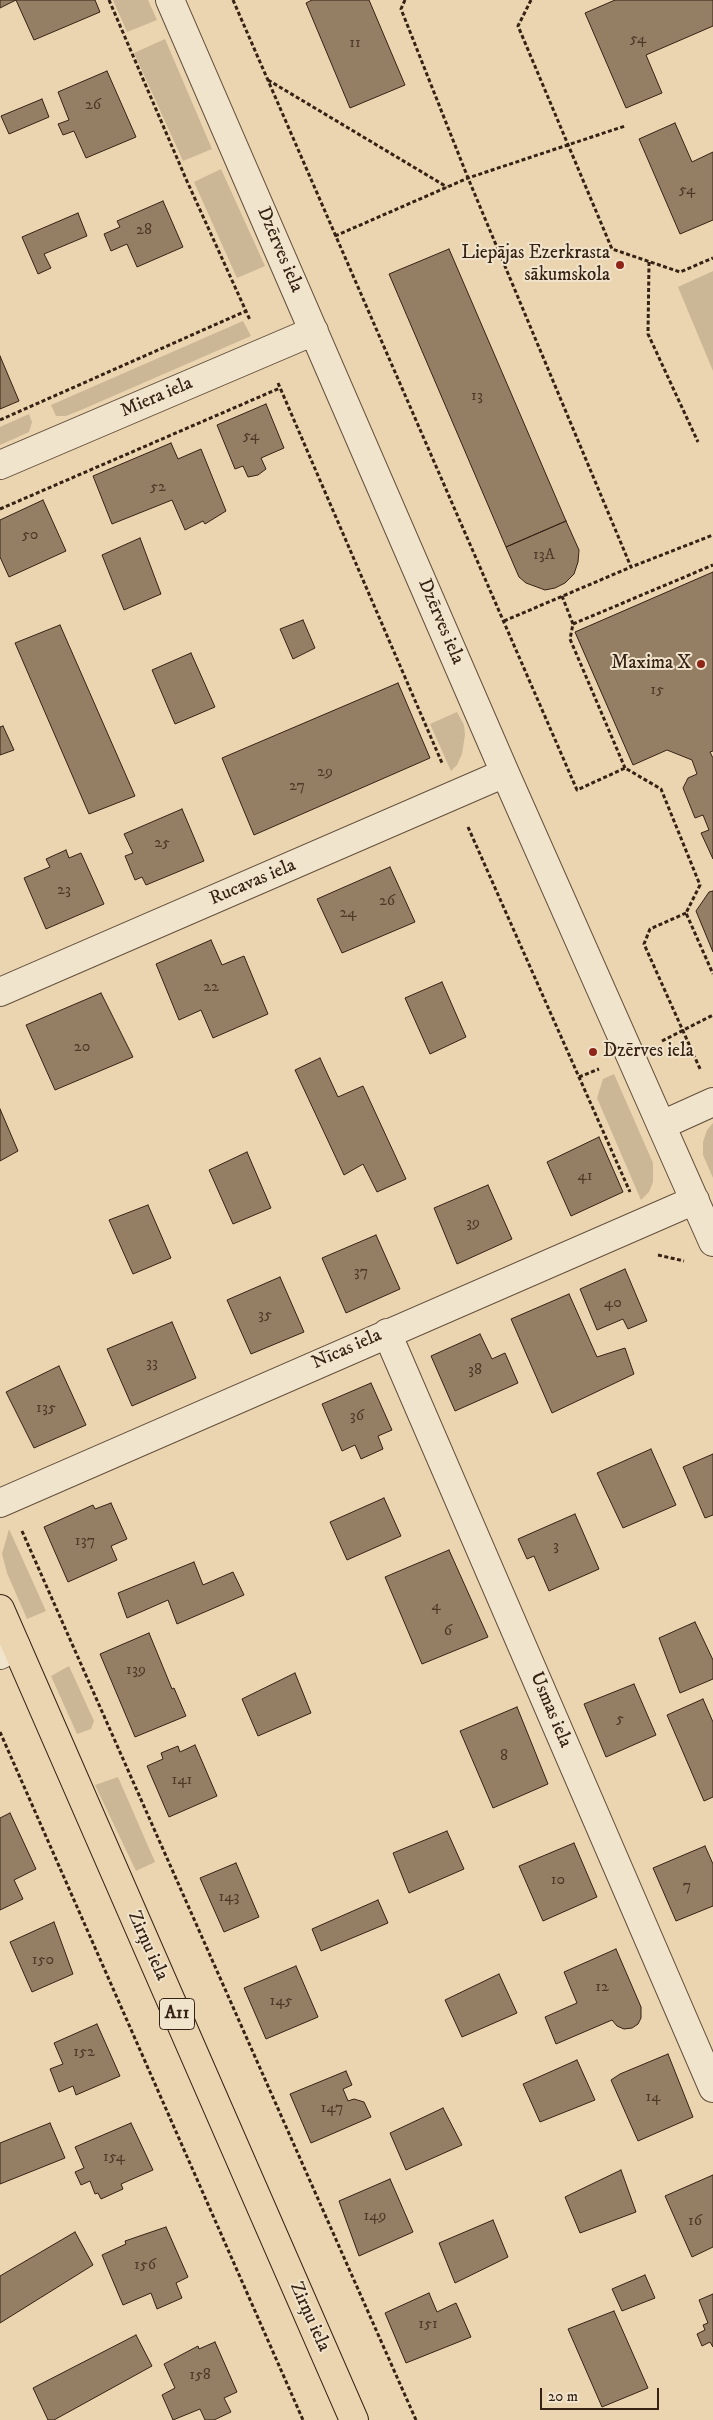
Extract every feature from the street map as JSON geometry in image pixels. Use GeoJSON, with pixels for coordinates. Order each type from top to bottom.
{"type":"FeatureCollection","features":[{"type":"Feature","properties":{"kind":"highway","name":"Zirņu iela"},"geometry":{"type":"LineString","coordinates":[[0,1609],[8,1651],[354,2420]]}},
{"type":"Feature","properties":{"kind":"street","name":"Dzērves iela"},"geometry":{"type":"LineString","coordinates":[[170,0],[505,773],[713,1242]]}},
{"type":"Feature","properties":{"kind":"street","name":"Miera iela"},"geometry":{"type":"LineString","coordinates":[[0,465],[314,331]]}},
{"type":"Feature","properties":{"kind":"street","name":"Rucavas iela"},"geometry":{"type":"LineString","coordinates":[[0,992],[505,773]]}},
{"type":"Feature","properties":{"kind":"street"},"geometry":{"type":"LineString","coordinates":[[662,1125],[708,1090]]}},
{"type":"Feature","properties":{"kind":"street","name":"Nīcas iela"},"geometry":{"type":"LineString","coordinates":[[0,1503],[695,1200]]}},
{"type":"Feature","properties":{"kind":"street","name":"Usmas iela"},"geometry":{"type":"LineString","coordinates":[[387,1333],[713,2088]]}},
{"type":"Feature","properties":{"kind":"path"},"geometry":{"type":"LineString","coordinates":[[109,0],[253,325]]}},
{"type":"Feature","properties":{"kind":"path"},"geometry":{"type":"LineString","coordinates":[[233,0],[576,790],[625,768]]}},
{"type":"Feature","properties":{"kind":"path"},"geometry":{"type":"LineString","coordinates":[[405,0],[402,9],[468,178],[630,567]]}},
{"type":"Feature","properties":{"kind":"path"},"geometry":{"type":"LineString","coordinates":[[531,0],[518,26],[612,249],[680,272],[713,258]]}},
{"type":"Feature","properties":{"kind":"path"},"geometry":{"type":"LineString","coordinates":[[268,80],[447,187]]}},
{"type":"Feature","properties":{"kind":"path"},"geometry":{"type":"LineString","coordinates":[[335,236],[468,178],[570,146],[625,126]]}},
{"type":"Feature","properties":{"kind":"path"},"geometry":{"type":"LineString","coordinates":[[649,262],[648,334],[698,442]]}},
{"type":"Feature","properties":{"kind":"path"},"geometry":{"type":"LineString","coordinates":[[0,420],[246,311]]}},
{"type":"Feature","properties":{"kind":"path"},"geometry":{"type":"LineString","coordinates":[[277,381],[444,766]]}},
{"type":"Feature","properties":{"kind":"path"},"geometry":{"type":"LineString","coordinates":[[0,509],[280,388]]}},
{"type":"Feature","properties":{"kind":"path"},"geometry":{"type":"LineString","coordinates":[[504,621],[630,567],[713,536]]}},
{"type":"Feature","properties":{"kind":"path"},"geometry":{"type":"LineString","coordinates":[[574,624],[713,565]]}},
{"type":"Feature","properties":{"kind":"path"},"geometry":{"type":"LineString","coordinates":[[562,596],[574,624],[570,639],[625,768],[661,789],[700,885],[686,913],[650,930],[644,944],[683,1029],[708,1090]]}},
{"type":"Feature","properties":{"kind":"path"},"geometry":{"type":"LineString","coordinates":[[468,827],[634,1201]]}},
{"type":"Feature","properties":{"kind":"path"},"geometry":{"type":"LineString","coordinates":[[686,913],[713,974]]}},
{"type":"Feature","properties":{"kind":"path"},"geometry":{"type":"LineString","coordinates":[[660,1042],[713,1015]]}},
{"type":"Feature","properties":{"kind":"path"},"geometry":{"type":"LineString","coordinates":[[657,1255],[693,1263]]}},
{"type":"Feature","properties":{"kind":"path"},"geometry":{"type":"LineString","coordinates":[[19,1525],[416,2420]]}},
{"type":"Feature","properties":{"kind":"path"},"geometry":{"type":"LineString","coordinates":[[0,1732],[303,2420]]}},
{"type":"Feature","properties":{"kind":"shaded area"},"geometry":{"type":"Polygon","coordinates":[[[113,0],[148,0],[157,20],[127,32],[113,0]]]}},
{"type":"Feature","properties":{"kind":"shaded area"},"geometry":{"type":"Polygon","coordinates":[[[165,39],[212,149],[183,161],[134,53],[165,39]]]}},
{"type":"Feature","properties":{"kind":"shaded area"},"geometry":{"type":"Polygon","coordinates":[[[221,169],[265,266],[237,278],[194,182],[221,169]]]}},
{"type":"Feature","properties":{"kind":"shaded area"},"geometry":{"type":"Polygon","coordinates":[[[713,271],[713,371],[678,287],[713,271]]]}},
{"type":"Feature","properties":{"kind":"shaded area"},"geometry":{"type":"Polygon","coordinates":[[[243,321],[251,336],[81,410],[66,416],[56,416],[51,405],[243,321]]]}},
{"type":"Feature","properties":{"kind":"shaded area"},"geometry":{"type":"Polygon","coordinates":[[[29,414],[32,422],[29,432],[0,445],[0,427],[29,414]]]}},
{"type":"Feature","properties":{"kind":"shaded area"},"geometry":{"type":"Polygon","coordinates":[[[457,712],[464,725],[465,735],[462,754],[457,765],[451,771],[430,724],[457,712]]]}},
{"type":"Feature","properties":{"kind":"shaded area"},"geometry":{"type":"Polygon","coordinates":[[[614,1074],[653,1163],[653,1182],[649,1192],[641,1200],[597,1098],[603,1079],[614,1074]]]}},
{"type":"Feature","properties":{"kind":"shaded area"},"geometry":{"type":"Polygon","coordinates":[[[713,1123],[713,1178],[703,1155],[703,1142],[707,1130],[713,1123]]]}},
{"type":"Feature","properties":{"kind":"shaded area"},"geometry":{"type":"Polygon","coordinates":[[[9,1529],[46,1611],[27,1619],[7,1573],[2,1554],[9,1529]]]}},
{"type":"Feature","properties":{"kind":"shaded area"},"geometry":{"type":"Polygon","coordinates":[[[69,1666],[94,1721],[91,1729],[77,1734],[51,1676],[69,1666]]]}},
{"type":"Feature","properties":{"kind":"shaded area"},"geometry":{"type":"Polygon","coordinates":[[[118,1777],[155,1862],[136,1871],[95,1785],[118,1777]]]}},
{"type":"Feature","properties":{"kind":"building"},"geometry":{"type":"Polygon","coordinates":[[[0,0],[16,0],[0,8],[0,0]]]}},
{"type":"Feature","properties":{"kind":"building"},"geometry":{"type":"Polygon","coordinates":[[[16,0],[95,0],[100,12],[34,40],[16,0]]]}},
{"type":"Feature","properties":{"kind":"building"},"geometry":{"type":"Polygon","coordinates":[[[312,0],[369,0],[405,85],[350,108],[306,3],[312,0]]]}},
{"type":"Feature","properties":{"kind":"building"},"geometry":{"type":"Polygon","coordinates":[[[615,0],[713,0],[713,26],[646,55],[662,93],[626,108],[585,13],[615,0]]]}},
{"type":"Feature","properties":{"kind":"building"},"geometry":{"type":"Polygon","coordinates":[[[107,71],[136,137],[86,158],[74,131],[63,135],[58,124],[69,120],[58,92],[107,71]]]}},
{"type":"Feature","properties":{"kind":"building"},"geometry":{"type":"Polygon","coordinates":[[[42,99],[49,117],[9,134],[1,116],[42,99]]]}},
{"type":"Feature","properties":{"kind":"building"},"geometry":{"type":"Polygon","coordinates":[[[675,123],[692,162],[713,152],[713,220],[680,234],[639,139],[675,123]]]}},
{"type":"Feature","properties":{"kind":"building"},"geometry":{"type":"Polygon","coordinates":[[[163,201],[183,247],[137,267],[127,244],[111,251],[104,234],[120,227],[117,221],[163,201]]]}},
{"type":"Feature","properties":{"kind":"building"},"geometry":{"type":"Polygon","coordinates":[[[78,213],[87,236],[44,254],[51,268],[38,274],[22,237],[78,213]]]}},
{"type":"Feature","properties":{"kind":"building"},"geometry":{"type":"Polygon","coordinates":[[[449,249],[566,521],[506,547],[389,274],[449,249]]]}},
{"type":"Feature","properties":{"kind":"building"},"geometry":{"type":"Polygon","coordinates":[[[0,356],[19,401],[0,409],[0,356]]]}},
{"type":"Feature","properties":{"kind":"building"},"geometry":{"type":"Polygon","coordinates":[[[266,404],[284,448],[261,458],[266,469],[258,475],[248,477],[243,466],[235,469],[217,425],[266,404]]]}},
{"type":"Feature","properties":{"kind":"building"},"geometry":{"type":"Polygon","coordinates":[[[171,443],[178,459],[201,449],[226,511],[205,524],[203,521],[185,530],[172,500],[112,524],[93,476],[171,443]]]}},
{"type":"Feature","properties":{"kind":"building"},"geometry":{"type":"Polygon","coordinates":[[[43,500],[66,551],[9,577],[0,557],[0,520],[43,500]]]}},
{"type":"Feature","properties":{"kind":"building"},"geometry":{"type":"Polygon","coordinates":[[[566,521],[579,550],[574,574],[565,583],[545,590],[526,583],[519,577],[506,547],[566,521]]]}},
{"type":"Feature","properties":{"kind":"building"},"geometry":{"type":"Polygon","coordinates":[[[140,538],[161,594],[124,610],[102,555],[140,538]]]}},
{"type":"Feature","properties":{"kind":"building"},"geometry":{"type":"Polygon","coordinates":[[[713,572],[713,751],[710,752],[713,758],[713,859],[701,833],[709,830],[703,815],[695,818],[683,788],[688,778],[697,774],[692,760],[667,750],[633,765],[575,632],[713,572]]]}},
{"type":"Feature","properties":{"kind":"building"},"geometry":{"type":"Polygon","coordinates":[[[303,620],[315,648],[293,659],[280,629],[303,620]]]}},
{"type":"Feature","properties":{"kind":"building"},"geometry":{"type":"Polygon","coordinates":[[[60,625],[135,796],[89,814],[15,643],[60,625]]]}},
{"type":"Feature","properties":{"kind":"building"},"geometry":{"type":"Polygon","coordinates":[[[191,653],[215,707],[175,724],[152,670],[191,653]]]}},
{"type":"Feature","properties":{"kind":"building"},"geometry":{"type":"Polygon","coordinates":[[[398,683],[430,758],[254,835],[222,758],[398,683]]]}},
{"type":"Feature","properties":{"kind":"building"},"geometry":{"type":"Polygon","coordinates":[[[3,726],[14,750],[0,755],[0,727],[3,726]]]}},
{"type":"Feature","properties":{"kind":"building"},"geometry":{"type":"Polygon","coordinates":[[[182,809],[204,861],[146,885],[142,877],[135,880],[125,856],[133,853],[124,834],[182,809]]]}},
{"type":"Feature","properties":{"kind":"building"},"geometry":{"type":"Polygon","coordinates":[[[66,850],[69,858],[81,853],[104,904],[46,929],[24,878],[50,867],[46,859],[66,850]]]}},
{"type":"Feature","properties":{"kind":"building"},"geometry":{"type":"Polygon","coordinates":[[[390,867],[415,922],[342,953],[317,899],[390,867]]]}},
{"type":"Feature","properties":{"kind":"building"},"geometry":{"type":"Polygon","coordinates":[[[713,891],[713,952],[696,911],[709,892],[713,891]]]}},
{"type":"Feature","properties":{"kind":"building"},"geometry":{"type":"Polygon","coordinates":[[[211,940],[222,965],[244,956],[268,1014],[213,1038],[201,1010],[179,1020],[156,964],[211,940]]]}},
{"type":"Feature","properties":{"kind":"building"},"geometry":{"type":"Polygon","coordinates":[[[442,982],[466,1037],[430,1054],[405,998],[442,982]]]}},
{"type":"Feature","properties":{"kind":"building"},"geometry":{"type":"Polygon","coordinates":[[[101,993],[133,1057],[55,1090],[26,1025],[101,993]]]}},
{"type":"Feature","properties":{"kind":"building"},"geometry":{"type":"Polygon","coordinates":[[[320,1058],[338,1097],[363,1086],[406,1179],[377,1192],[363,1164],[344,1175],[295,1070],[320,1058]]]}},
{"type":"Feature","properties":{"kind":"building"},"geometry":{"type":"Polygon","coordinates":[[[0,1109],[18,1151],[0,1161],[0,1109]]]}},
{"type":"Feature","properties":{"kind":"building"},"geometry":{"type":"Polygon","coordinates":[[[599,1137],[623,1192],[571,1216],[547,1162],[599,1137]]]}},
{"type":"Feature","properties":{"kind":"building"},"geometry":{"type":"Polygon","coordinates":[[[247,1152],[271,1208],[233,1224],[209,1170],[247,1152]]]}},
{"type":"Feature","properties":{"kind":"building"},"geometry":{"type":"Polygon","coordinates":[[[488,1185],[512,1239],[457,1264],[434,1208],[488,1185]]]}},
{"type":"Feature","properties":{"kind":"building"},"geometry":{"type":"Polygon","coordinates":[[[148,1205],[171,1258],[133,1274],[109,1220],[148,1205]]]}},
{"type":"Feature","properties":{"kind":"building"},"geometry":{"type":"Polygon","coordinates":[[[376,1235],[400,1289],[346,1313],[322,1258],[376,1235]]]}},
{"type":"Feature","properties":{"kind":"building"},"geometry":{"type":"Polygon","coordinates":[[[625,1269],[647,1321],[628,1329],[623,1319],[597,1330],[580,1289],[625,1269]]]}},
{"type":"Feature","properties":{"kind":"building"},"geometry":{"type":"Polygon","coordinates":[[[280,1277],[304,1332],[251,1354],[227,1300],[280,1277]]]}},
{"type":"Feature","properties":{"kind":"building"},"geometry":{"type":"Polygon","coordinates":[[[569,1294],[597,1357],[625,1348],[634,1374],[552,1413],[511,1319],[569,1294]]]}},
{"type":"Feature","properties":{"kind":"building"},"geometry":{"type":"Polygon","coordinates":[[[172,1322],[196,1378],[132,1406],[107,1349],[172,1322]]]}},
{"type":"Feature","properties":{"kind":"building"},"geometry":{"type":"Polygon","coordinates":[[[480,1334],[492,1359],[505,1353],[518,1383],[455,1411],[431,1356],[480,1334]]]}},
{"type":"Feature","properties":{"kind":"building"},"geometry":{"type":"Polygon","coordinates":[[[59,1366],[86,1425],[34,1448],[6,1392],[59,1366]]]}},
{"type":"Feature","properties":{"kind":"building"},"geometry":{"type":"Polygon","coordinates":[[[371,1383],[392,1430],[378,1436],[383,1449],[361,1459],[355,1445],[342,1451],[322,1404],[371,1383]]]}},
{"type":"Feature","properties":{"kind":"building"},"geometry":{"type":"Polygon","coordinates":[[[651,1449],[676,1505],[623,1528],[597,1473],[651,1449]]]}},
{"type":"Feature","properties":{"kind":"building"},"geometry":{"type":"Polygon","coordinates":[[[713,1454],[713,1515],[705,1518],[683,1467],[713,1454]]]}},
{"type":"Feature","properties":{"kind":"building"},"geometry":{"type":"Polygon","coordinates":[[[384,1498],[401,1536],[347,1560],[330,1522],[384,1498]]]}},
{"type":"Feature","properties":{"kind":"building"},"geometry":{"type":"Polygon","coordinates":[[[111,1503],[127,1539],[111,1546],[117,1560],[68,1582],[44,1527],[93,1505],[95,1509],[111,1503]]]}},
{"type":"Feature","properties":{"kind":"building"},"geometry":{"type":"Polygon","coordinates":[[[575,1514],[599,1569],[549,1591],[534,1556],[527,1559],[518,1539],[575,1514]]]}},
{"type":"Feature","properties":{"kind":"building"},"geometry":{"type":"Polygon","coordinates":[[[449,1550],[488,1637],[422,1664],[385,1577],[449,1550]]]}},
{"type":"Feature","properties":{"kind":"building"},"geometry":{"type":"Polygon","coordinates":[[[194,1562],[203,1585],[233,1572],[244,1595],[177,1624],[168,1600],[127,1618],[118,1593],[194,1562]]]}},
{"type":"Feature","properties":{"kind":"building"},"geometry":{"type":"Polygon","coordinates":[[[695,1622],[713,1660],[713,1679],[680,1693],[659,1638],[695,1622]]]}},
{"type":"Feature","properties":{"kind":"building"},"geometry":{"type":"Polygon","coordinates":[[[149,1633],[172,1689],[174,1688],[186,1716],[135,1737],[100,1654],[149,1633]]]}},
{"type":"Feature","properties":{"kind":"building"},"geometry":{"type":"Polygon","coordinates":[[[295,1673],[311,1713],[258,1736],[242,1699],[295,1673]]]}},
{"type":"Feature","properties":{"kind":"building"},"geometry":{"type":"Polygon","coordinates":[[[634,1684],[656,1735],[606,1757],[584,1704],[634,1684]]]}},
{"type":"Feature","properties":{"kind":"building"},"geometry":{"type":"Polygon","coordinates":[[[703,1699],[713,1722],[713,1797],[704,1801],[667,1715],[703,1699]]]}},
{"type":"Feature","properties":{"kind":"building"},"geometry":{"type":"Polygon","coordinates":[[[517,1707],[548,1784],[493,1808],[460,1731],[517,1707]]]}},
{"type":"Feature","properties":{"kind":"building"},"geometry":{"type":"Polygon","coordinates":[[[195,1745],[217,1796],[169,1817],[147,1766],[163,1759],[161,1753],[178,1746],[180,1752],[195,1745]]]}},
{"type":"Feature","properties":{"kind":"building"},"geometry":{"type":"Polygon","coordinates":[[[10,1813],[36,1869],[14,1880],[23,1899],[0,1910],[0,1818],[10,1813]]]}},
{"type":"Feature","properties":{"kind":"building"},"geometry":{"type":"Polygon","coordinates":[[[447,1831],[464,1869],[409,1893],[393,1853],[447,1831]]]}},
{"type":"Feature","properties":{"kind":"building"},"geometry":{"type":"Polygon","coordinates":[[[574,1843],[597,1897],[543,1921],[519,1866],[574,1843]]]}},
{"type":"Feature","properties":{"kind":"building"},"geometry":{"type":"Polygon","coordinates":[[[705,1846],[713,1864],[713,1906],[676,1921],[653,1868],[705,1846]]]}},
{"type":"Feature","properties":{"kind":"building"},"geometry":{"type":"Polygon","coordinates":[[[236,1863],[259,1917],[224,1932],[200,1878],[236,1863]]]}},
{"type":"Feature","properties":{"kind":"building"},"geometry":{"type":"Polygon","coordinates":[[[378,1900],[388,1923],[321,1951],[312,1929],[378,1900]]]}},
{"type":"Feature","properties":{"kind":"building"},"geometry":{"type":"Polygon","coordinates":[[[54,1922],[73,1974],[32,1992],[10,1942],[54,1922]]]}},
{"type":"Feature","properties":{"kind":"building"},"geometry":{"type":"Polygon","coordinates":[[[616,1949],[641,2007],[641,2018],[638,2024],[632,2028],[624,2029],[617,2026],[612,2020],[556,2044],[545,2017],[577,2003],[564,1972],[616,1949]]]}},
{"type":"Feature","properties":{"kind":"building"},"geometry":{"type":"Polygon","coordinates":[[[296,1966],[318,2017],[266,2039],[244,1988],[296,1966]]]}},
{"type":"Feature","properties":{"kind":"building"},"geometry":{"type":"Polygon","coordinates":[[[499,1974],[517,2013],[462,2037],[445,2000],[499,1974]]]}},
{"type":"Feature","properties":{"kind":"building"},"geometry":{"type":"Polygon","coordinates":[[[97,2024],[120,2076],[76,2095],[73,2086],[59,2092],[50,2069],[63,2064],[54,2043],[97,2024]]]}},
{"type":"Feature","properties":{"kind":"building"},"geometry":{"type":"Polygon","coordinates":[[[668,2054],[693,2117],[638,2141],[611,2080],[620,2074],[668,2054]]]}},
{"type":"Feature","properties":{"kind":"building"},"geometry":{"type":"Polygon","coordinates":[[[577,2060],[595,2100],[540,2122],[523,2084],[577,2060]]]}},
{"type":"Feature","properties":{"kind":"building"},"geometry":{"type":"Polygon","coordinates":[[[346,2071],[352,2085],[343,2089],[348,2101],[354,2099],[364,2102],[371,2117],[311,2143],[290,2094],[346,2071]]]}},
{"type":"Feature","properties":{"kind":"building"},"geometry":{"type":"Polygon","coordinates":[[[443,2108],[462,2145],[406,2170],[390,2133],[443,2108]]]}},
{"type":"Feature","properties":{"kind":"building"},"geometry":{"type":"Polygon","coordinates":[[[50,2123],[65,2158],[0,2184],[0,2143],[50,2123]]]}},
{"type":"Feature","properties":{"kind":"building"},"geometry":{"type":"Polygon","coordinates":[[[131,2123],[153,2170],[121,2184],[123,2189],[101,2199],[98,2193],[95,2194],[90,2181],[81,2185],[75,2172],[84,2168],[75,2147],[131,2123]]]}},
{"type":"Feature","properties":{"kind":"building"},"geometry":{"type":"Polygon","coordinates":[[[621,2170],[636,2212],[580,2233],[565,2197],[621,2170]]]}},
{"type":"Feature","properties":{"kind":"building"},"geometry":{"type":"Polygon","coordinates":[[[713,2175],[713,2247],[692,2257],[665,2196],[713,2175]]]}},
{"type":"Feature","properties":{"kind":"building"},"geometry":{"type":"Polygon","coordinates":[[[390,2179],[413,2232],[359,2256],[339,2201],[390,2179]]]}},
{"type":"Feature","properties":{"kind":"building"},"geometry":{"type":"Polygon","coordinates":[[[493,2220],[508,2257],[455,2283],[439,2243],[493,2220]]]}},
{"type":"Feature","properties":{"kind":"building"},"geometry":{"type":"Polygon","coordinates":[[[166,2227],[188,2277],[176,2283],[182,2298],[157,2309],[151,2293],[123,2305],[102,2255],[126,2244],[125,2241],[166,2227]]]}},
{"type":"Feature","properties":{"kind":"building"},"geometry":{"type":"Polygon","coordinates":[[[75,2232],[93,2265],[0,2323],[0,2276],[75,2232]]]}},
{"type":"Feature","properties":{"kind":"building"},"geometry":{"type":"Polygon","coordinates":[[[645,2275],[655,2298],[622,2311],[612,2289],[645,2275]]]}},
{"type":"Feature","properties":{"kind":"building"},"geometry":{"type":"Polygon","coordinates":[[[429,2293],[437,2312],[456,2303],[471,2337],[406,2363],[385,2313],[429,2293]]]}},
{"type":"Feature","properties":{"kind":"building"},"geometry":{"type":"Polygon","coordinates":[[[713,2294],[713,2347],[710,2342],[702,2346],[697,2334],[705,2330],[703,2325],[708,2323],[699,2300],[713,2294]]]}},
{"type":"Feature","properties":{"kind":"building"},"geometry":{"type":"Polygon","coordinates":[[[614,2311],[648,2388],[602,2407],[568,2329],[614,2311]]]}},
{"type":"Feature","properties":{"kind":"building"},"geometry":{"type":"Polygon","coordinates":[[[136,2335],[152,2366],[54,2420],[48,2420],[33,2388],[136,2335]]]}},
{"type":"Feature","properties":{"kind":"building"},"geometry":{"type":"Polygon","coordinates":[[[215,2342],[237,2392],[224,2398],[231,2412],[214,2420],[205,2420],[200,2409],[173,2420],[162,2395],[175,2388],[164,2364],[198,2346],[199,2349],[215,2342]]]}},
{"type":"Feature","properties":{"kind":"place","name":"Liepājas Ezerkrasta sākumskola"},"geometry":{"type":"Point","coordinates":[620,265]}},
{"type":"Feature","properties":{"kind":"place","name":"Maxima X"},"geometry":{"type":"Point","coordinates":[701,664]}},
{"type":"Feature","properties":{"kind":"place","name":"Dzērves iela"},"geometry":{"type":"Point","coordinates":[593,1052]}}]}
